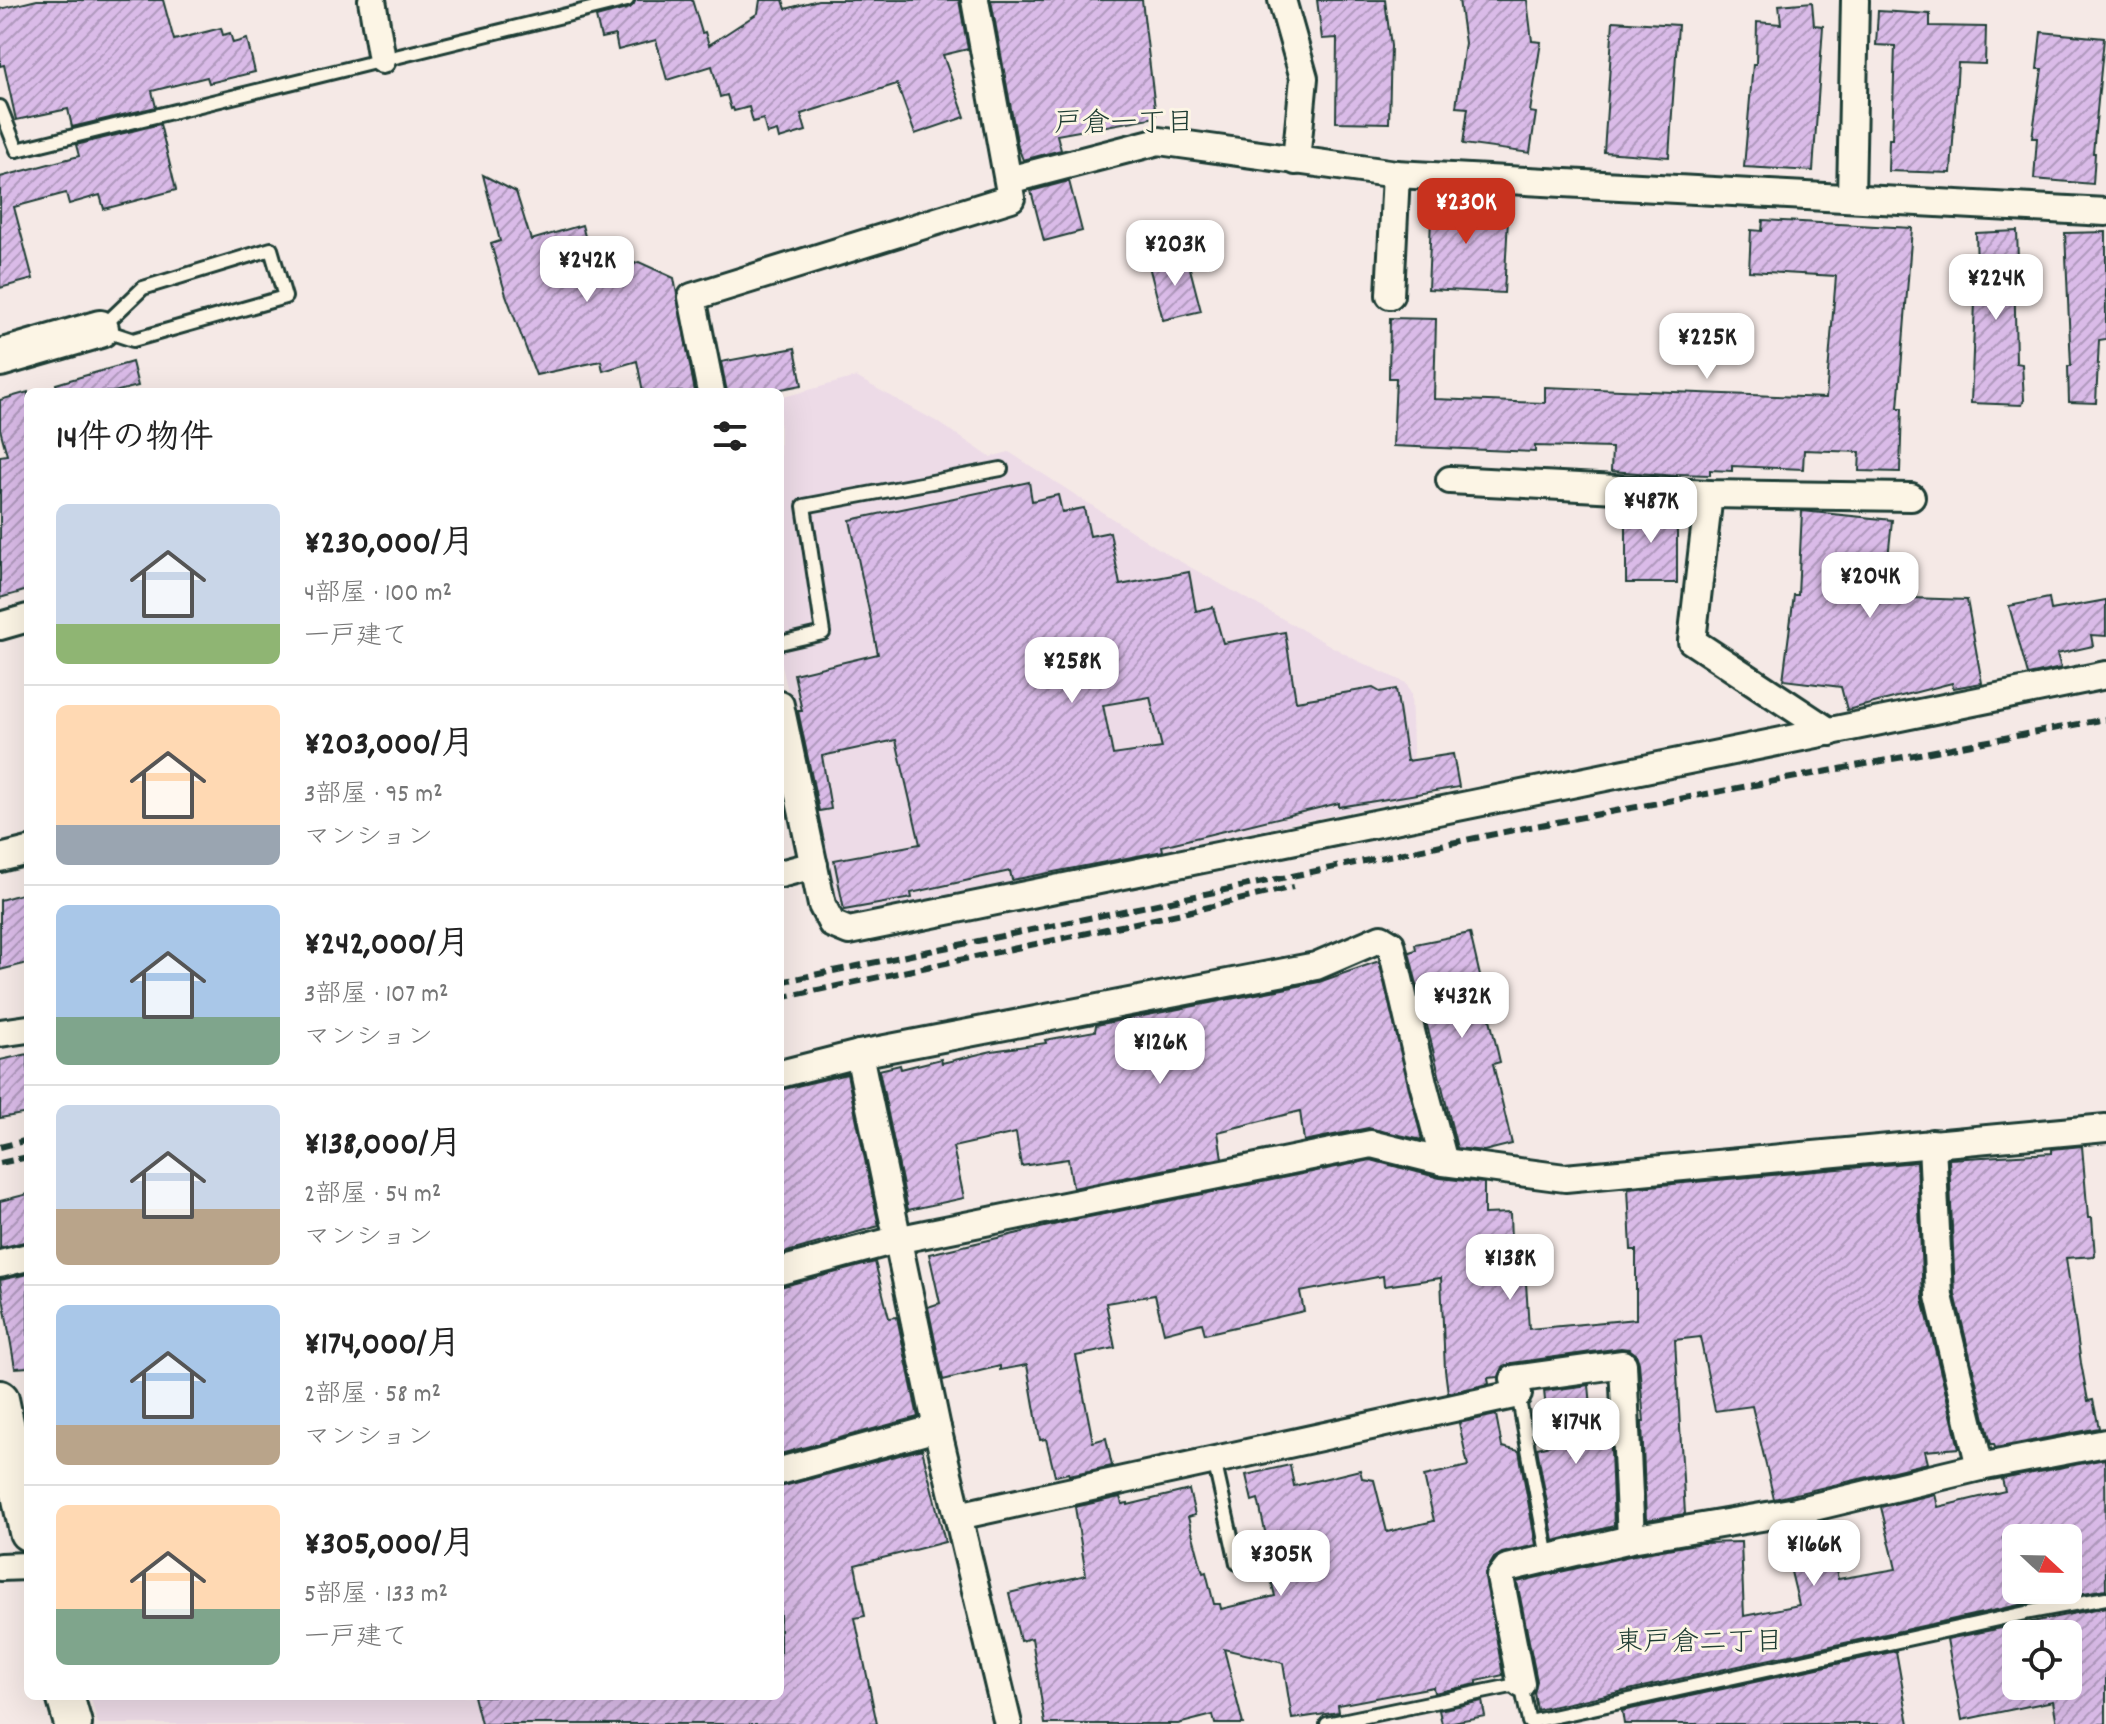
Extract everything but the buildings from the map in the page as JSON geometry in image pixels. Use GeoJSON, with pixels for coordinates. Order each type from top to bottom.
{"type":"FeatureCollection","features":[{"type":"Feature","properties":{"kind":"main road"},"geometry":{"type":"LineString","coordinates":[[0,358],[100,329]]}},
{"type":"Feature","properties":{"kind":"main road"},"geometry":{"type":"LineString","coordinates":[[0,1399],[22,1469],[24,1490]]}},
{"type":"Feature","properties":{"kind":"main road"},"geometry":{"type":"LineString","coordinates":[[66,1700],[73,1724]]}},
{"type":"Feature","properties":{"kind":"street"},"geometry":{"type":"LineString","coordinates":[[372,0],[382,60]]}},
{"type":"Feature","properties":{"kind":"street"},"geometry":{"type":"LineString","coordinates":[[710,388],[692,297],[1011,198],[975,0]]}},
{"type":"Feature","properties":{"kind":"street"},"geometry":{"type":"LineString","coordinates":[[1282,0],[1304,78],[1296,161]]}},
{"type":"Feature","properties":{"kind":"street"},"geometry":{"type":"LineString","coordinates":[[1851,197],[1855,0]]}},
{"type":"Feature","properties":{"kind":"street"},"geometry":{"type":"LineString","coordinates":[[1009,180],[1159,141],[1396,174],[2106,212]]}},
{"type":"Feature","properties":{"kind":"street"},"geometry":{"type":"LineString","coordinates":[[1390,295],[1396,174]]}},
{"type":"Feature","properties":{"kind":"street"},"geometry":{"type":"LineString","coordinates":[[1450,480],[1709,494],[1911,497]]}},
{"type":"Feature","properties":{"kind":"street"},"geometry":{"type":"LineString","coordinates":[[1709,494],[1692,641],[1830,732]]}},
{"type":"Feature","properties":{"kind":"street"},"geometry":{"type":"LineString","coordinates":[[0,626],[24,619]]}},
{"type":"Feature","properties":{"kind":"street"},"geometry":{"type":"LineString","coordinates":[[784,724],[822,905],[832,924],[849,931],[2106,675]]}},
{"type":"Feature","properties":{"kind":"street"},"geometry":{"type":"LineString","coordinates":[[0,858],[24,852]]}},
{"type":"Feature","properties":{"kind":"street"},"geometry":{"type":"LineString","coordinates":[[784,873],[814,865]]}},
{"type":"Feature","properties":{"kind":"street"},"geometry":{"type":"LineString","coordinates":[[784,1073],[859,1054],[1316,966],[1381,938],[1391,944],[1444,1162]]}},
{"type":"Feature","properties":{"kind":"street"},"geometry":{"type":"LineString","coordinates":[[0,1033],[24,1030]]}},
{"type":"Feature","properties":{"kind":"street"},"geometry":{"type":"LineString","coordinates":[[859,1054],[937,1428],[1008,1724]]}},
{"type":"Feature","properties":{"kind":"street"},"geometry":{"type":"LineString","coordinates":[[784,1270],[896,1240],[1371,1144],[1444,1162],[1565,1178],[2106,1128]]}},
{"type":"Feature","properties":{"kind":"street"},"geometry":{"type":"LineString","coordinates":[[1932,1143],[1939,1296],[1980,1467]]}},
{"type":"Feature","properties":{"kind":"street"},"geometry":{"type":"LineString","coordinates":[[0,1264],[24,1258]]}},
{"type":"Feature","properties":{"kind":"street"},"geometry":{"type":"LineString","coordinates":[[958,1516],[1518,1394],[1514,1379],[1623,1364],[1631,1539]]}},
{"type":"Feature","properties":{"kind":"street"},"geometry":{"type":"LineString","coordinates":[[784,1470],[937,1428]]}},
{"type":"Feature","properties":{"kind":"street"},"geometry":{"type":"LineString","coordinates":[[1521,1684],[1500,1577],[1507,1568],[1631,1539],[1797,1511],[1980,1467],[2106,1443]]}},
{"type":"Feature","properties":{"kind":"street"},"geometry":{"type":"LineString","coordinates":[[0,1567],[24,1566]]}},
{"type":"Feature","properties":{"kind":"lane"},"geometry":{"type":"LineString","coordinates":[[0,107],[17,150],[627,0]]}},
{"type":"Feature","properties":{"kind":"lane"},"geometry":{"type":"LineString","coordinates":[[271,249],[285,297],[133,340],[100,329],[143,288],[271,249]]}},
{"type":"Feature","properties":{"kind":"lane"},"geometry":{"type":"LineString","coordinates":[[784,642],[823,633],[804,506],[1001,469]]}},
{"type":"Feature","properties":{"kind":"lane"},"geometry":{"type":"LineString","coordinates":[[1518,1394],[1548,1558]]}},
{"type":"Feature","properties":{"kind":"lane"},"geometry":{"type":"LineString","coordinates":[[1214,1460],[1237,1563]]}},
{"type":"Feature","properties":{"kind":"lane"},"geometry":{"type":"LineString","coordinates":[[1327,1724],[1521,1684],[1529,1722],[2106,1598]]}},
{"type":"Feature","properties":{"kind":"shaded area"},"geometry":{"type":"Polygon","coordinates":[[[856,377],[941,424],[990,457],[1009,452],[1167,554],[1356,660],[1406,683],[1411,694],[1415,798],[847,917],[836,909],[784,674],[784,397],[856,377]]]}},
{"type":"Feature","properties":{"kind":"shaded area"},"geometry":{"type":"Polygon","coordinates":[[[91,1700],[633,1700],[639,1724],[98,1724],[91,1700]]]}},
{"type":"Feature","properties":{"kind":"railway"},"geometry":{"type":"LineString","coordinates":[[784,981],[1514,830],[2106,719]]}},
{"type":"Feature","properties":{"kind":"railway"},"geometry":{"type":"LineString","coordinates":[[784,997],[1293,887]]}},
{"type":"Feature","properties":{"kind":"railway"},"geometry":{"type":"LineString","coordinates":[[0,1147],[24,1141]]}},
{"type":"Feature","properties":{"kind":"railway"},"geometry":{"type":"LineString","coordinates":[[0,1163],[24,1158]]}},
{"type":"Feature","properties":{"kind":"district","name":"戸倉一丁目"},"geometry":{"type":"Point","coordinates":[1124,126]}},
{"type":"Feature","properties":{"kind":"district","name":"東戸倉二丁目"},"geometry":{"type":"Point","coordinates":[1699,1645]}}]}
